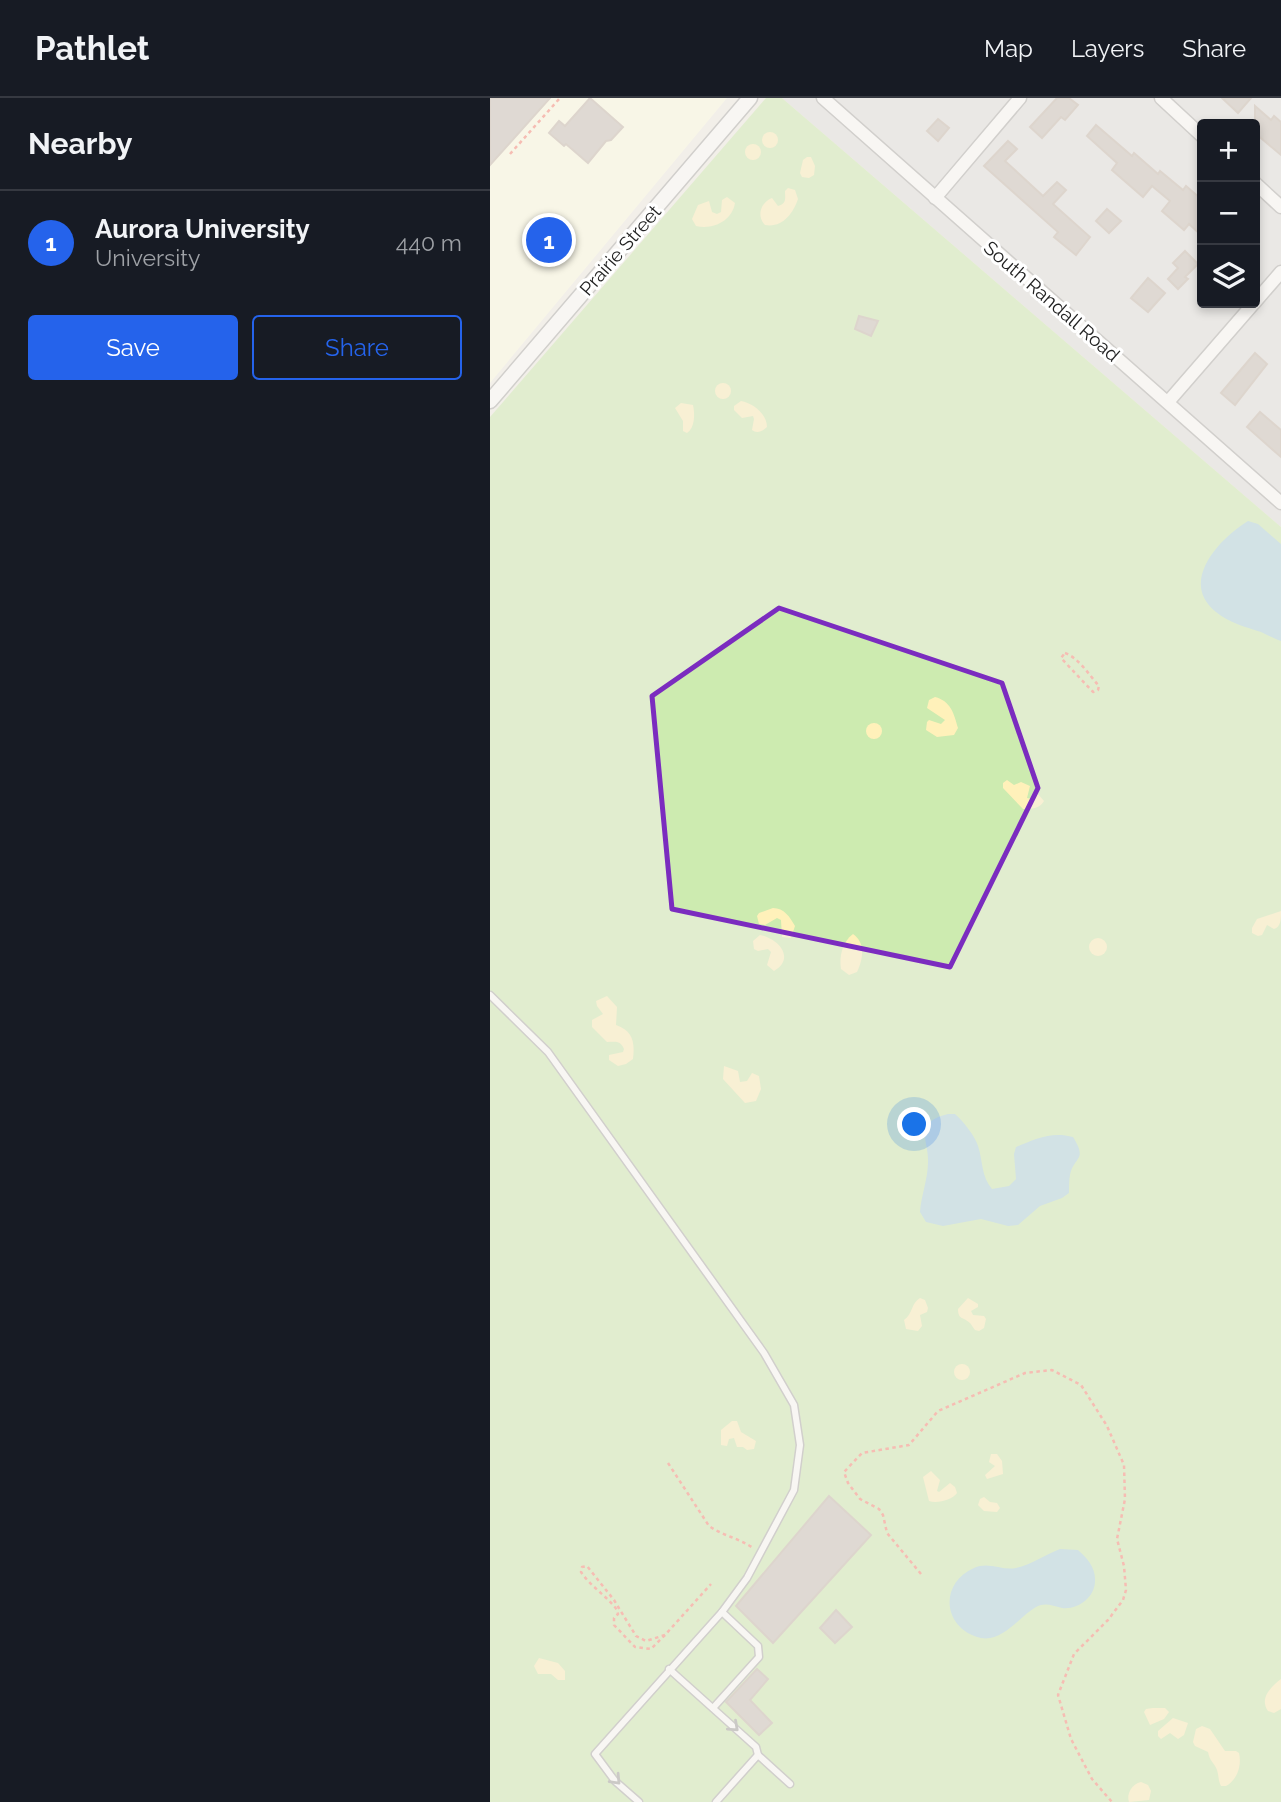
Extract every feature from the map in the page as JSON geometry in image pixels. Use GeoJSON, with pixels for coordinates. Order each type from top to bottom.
{"type":"FeatureCollection","features":[{"type":"Feature","properties":{"kind":"street","name":"Prairie Street"},"geometry":{"type":"LineString","coordinates":[[490,401],[750,98]]}},
{"type":"Feature","properties":{"kind":"street","name":"South Randall Road"},"geometry":{"type":"LineString","coordinates":[[823,98],[1281,503]]}},
{"type":"Feature","properties":{"kind":"street"},"geometry":{"type":"LineString","coordinates":[[935,198],[1020,98]]}},
{"type":"Feature","properties":{"kind":"street"},"geometry":{"type":"LineString","coordinates":[[1161,98],[1197,131]]}},
{"type":"Feature","properties":{"kind":"street"},"geometry":{"type":"LineString","coordinates":[[1260,187],[1281,206]]}},
{"type":"Feature","properties":{"kind":"street"},"geometry":{"type":"LineString","coordinates":[[1260,295],[1281,272]]}},
{"type":"Feature","properties":{"kind":"street"},"geometry":{"type":"LineString","coordinates":[[1168,402],[1249,308]]}},
{"type":"Feature","properties":{"kind":"lane"},"geometry":{"type":"LineString","coordinates":[[490,995],[548,1052],[764,1353],[794,1405],[800,1445],[794,1490],[747,1578],[722,1612],[595,1754],[615,1781],[639,1802]]}},
{"type":"Feature","properties":{"kind":"lane"},"geometry":{"type":"LineString","coordinates":[[713,1708],[759,1657],[758,1646],[722,1612]]}},
{"type":"Feature","properties":{"kind":"lane"},"geometry":{"type":"LineString","coordinates":[[669,1669],[757,1746],[758,1755],[790,1784]]}},
{"type":"Feature","properties":{"kind":"lane"},"geometry":{"type":"LineString","coordinates":[[716,1802],[758,1755]]}},
{"type":"Feature","properties":{"kind":"path"},"geometry":{"type":"LineString","coordinates":[[510,154],[560,98]]}},
{"type":"Feature","properties":{"kind":"path"},"geometry":{"type":"LineString","coordinates":[[1065,653],[1070,655],[1099,686],[1098,690],[1093,692],[1061,658],[1065,653]]}},
{"type":"Feature","properties":{"kind":"path"},"geometry":{"type":"LineString","coordinates":[[921,1574],[887,1533],[879,1508],[860,1499],[848,1483],[845,1472],[850,1464],[862,1453],[909,1445],[938,1411],[1025,1373],[1052,1370],[1081,1385],[1107,1426],[1124,1465],[1125,1499],[1117,1539],[1124,1566],[1126,1590],[1123,1600],[1108,1620],[1074,1654],[1058,1695],[1071,1738],[1092,1779],[1112,1802]]}},
{"type":"Feature","properties":{"kind":"path"},"geometry":{"type":"LineString","coordinates":[[668,1464],[709,1526],[718,1532],[741,1539],[753,1548]]}},
{"type":"Feature","properties":{"kind":"path"},"geometry":{"type":"LineString","coordinates":[[665,1635],[646,1641],[636,1636],[599,1580],[587,1566],[582,1567],[581,1572],[585,1578],[597,1587],[617,1610],[614,1625],[635,1647],[651,1648],[665,1635],[711,1584]]}},
{"type":"Feature","properties":{"kind":"highlighted area"},"geometry":{"type":"Polygon","coordinates":[[[779,608],[1002,683],[1038,788],[950,967],[672,909],[652,696],[779,608]]]}},
{"type":"Feature","properties":{"kind":"shaded area"},"geometry":{"type":"Polygon","coordinates":[[[490,98],[727,98],[490,383],[490,98]]]}},
{"type":"Feature","properties":{"kind":"shaded area"},"geometry":{"type":"Polygon","coordinates":[[[782,98],[1281,98],[1281,527],[782,98]]]}},
{"type":"Feature","properties":{"kind":"green space"},"geometry":{"type":"Polygon","coordinates":[[[766,98],[782,98],[1281,527],[1281,1802],[490,1802],[490,417],[766,98]]]}},
{"type":"Feature","properties":{"kind":"sand"},"geometry":{"type":"Polygon","coordinates":[[[767,132],[773,132],[778,140],[776,146],[767,148],[762,143],[762,137],[767,132]]]}},
{"type":"Feature","properties":{"kind":"sand"},"geometry":{"type":"Polygon","coordinates":[[[753,144],[761,152],[753,160],[745,152],[753,144]]]}},
{"type":"Feature","properties":{"kind":"sand"},"geometry":{"type":"Polygon","coordinates":[[[811,157],[815,166],[814,175],[809,178],[802,177],[800,173],[803,160],[811,157]]]}},
{"type":"Feature","properties":{"kind":"sand"},"geometry":{"type":"Polygon","coordinates":[[[788,188],[795,190],[798,199],[793,210],[782,222],[765,225],[760,214],[763,206],[772,198],[778,206],[783,204],[788,188]]]}},
{"type":"Feature","properties":{"kind":"sand"},"geometry":{"type":"Polygon","coordinates":[[[727,197],[735,203],[726,219],[709,227],[696,226],[692,219],[698,205],[709,201],[712,212],[717,214],[721,212],[722,200],[727,197]]]}},
{"type":"Feature","properties":{"kind":"sand"},"geometry":{"type":"Polygon","coordinates":[[[723,383],[729,385],[729,397],[723,399],[717,397],[715,391],[717,385],[723,383]]]}},
{"type":"Feature","properties":{"kind":"sand"},"geometry":{"type":"Polygon","coordinates":[[[741,401],[758,410],[765,418],[767,427],[760,432],[752,430],[753,416],[742,418],[734,410],[734,406],[741,401]]]}},
{"type":"Feature","properties":{"kind":"sand"},"geometry":{"type":"Polygon","coordinates":[[[681,403],[693,405],[693,424],[687,433],[683,431],[683,421],[675,408],[681,403]]]}},
{"type":"Feature","properties":{"kind":"sand"},"geometry":{"type":"Polygon","coordinates":[[[935,697],[945,702],[953,713],[958,728],[954,735],[937,737],[926,730],[929,720],[941,724],[945,720],[927,708],[929,700],[935,697]]]}},
{"type":"Feature","properties":{"kind":"sand"},"geometry":{"type":"Polygon","coordinates":[[[874,723],[880,725],[880,737],[874,739],[868,737],[866,731],[868,725],[874,723]]]}},
{"type":"Feature","properties":{"kind":"sand"},"geometry":{"type":"Polygon","coordinates":[[[1007,780],[1014,785],[1021,782],[1030,786],[1027,798],[1032,799],[1037,793],[1044,801],[1038,807],[1023,809],[1003,788],[1003,783],[1007,780]]]}},
{"type":"Feature","properties":{"kind":"sand"},"geometry":{"type":"Polygon","coordinates":[[[773,908],[783,911],[795,926],[791,938],[782,937],[781,920],[777,918],[765,925],[759,924],[759,913],[773,908]]]}},
{"type":"Feature","properties":{"kind":"sand"},"geometry":{"type":"Polygon","coordinates":[[[1281,911],[1280,922],[1276,928],[1267,925],[1262,935],[1252,933],[1257,919],[1281,911]]]}},
{"type":"Feature","properties":{"kind":"sand"},"geometry":{"type":"Polygon","coordinates":[[[853,934],[862,947],[862,957],[857,972],[849,975],[841,969],[840,960],[844,945],[853,934]]]}},
{"type":"Feature","properties":{"kind":"sand"},"geometry":{"type":"Polygon","coordinates":[[[760,935],[773,940],[782,949],[784,960],[774,971],[767,965],[771,952],[768,949],[754,949],[753,941],[760,935]]]}},
{"type":"Feature","properties":{"kind":"sand"},"geometry":{"type":"Polygon","coordinates":[[[1098,938],[1104,941],[1107,947],[1104,953],[1098,956],[1092,953],[1089,947],[1092,941],[1098,938]]]}},
{"type":"Feature","properties":{"kind":"sand"},"geometry":{"type":"Polygon","coordinates":[[[607,996],[617,1007],[616,1025],[626,1030],[634,1047],[633,1059],[618,1066],[609,1060],[609,1055],[623,1052],[621,1044],[607,1042],[592,1027],[592,1020],[603,1014],[596,1001],[607,996]]]}},
{"type":"Feature","properties":{"kind":"sand"},"geometry":{"type":"Polygon","coordinates":[[[724,1066],[738,1071],[740,1082],[747,1081],[752,1073],[759,1076],[761,1089],[756,1101],[745,1103],[723,1079],[724,1066]]]}},
{"type":"Feature","properties":{"kind":"sand"},"geometry":{"type":"Polygon","coordinates":[[[920,1298],[925,1300],[928,1308],[927,1312],[920,1315],[922,1326],[918,1331],[906,1329],[904,1320],[920,1298]]]}},
{"type":"Feature","properties":{"kind":"sand"},"geometry":{"type":"Polygon","coordinates":[[[968,1298],[978,1304],[978,1307],[971,1311],[973,1315],[984,1316],[986,1319],[984,1328],[979,1331],[959,1315],[958,1309],[968,1298]]]}},
{"type":"Feature","properties":{"kind":"sand"},"geometry":{"type":"Polygon","coordinates":[[[959,1364],[965,1364],[970,1372],[968,1378],[959,1380],[954,1375],[954,1369],[959,1364]]]}},
{"type":"Feature","properties":{"kind":"sand"},"geometry":{"type":"Polygon","coordinates":[[[732,1421],[737,1421],[741,1432],[756,1441],[754,1449],[737,1447],[734,1438],[729,1439],[727,1446],[721,1445],[721,1430],[732,1421]]]}},
{"type":"Feature","properties":{"kind":"sand"},"geometry":{"type":"Polygon","coordinates":[[[991,1454],[997,1454],[1002,1461],[1003,1474],[987,1479],[985,1475],[995,1466],[989,1462],[991,1454]]]}},
{"type":"Feature","properties":{"kind":"sand"},"geometry":{"type":"Polygon","coordinates":[[[931,1471],[940,1480],[937,1491],[950,1483],[957,1493],[940,1502],[929,1501],[923,1477],[931,1471]]]}},
{"type":"Feature","properties":{"kind":"sand"},"geometry":{"type":"Polygon","coordinates":[[[984,1497],[997,1503],[1000,1508],[997,1512],[984,1511],[978,1505],[984,1497]]]}},
{"type":"Feature","properties":{"kind":"sand"},"geometry":{"type":"Polygon","coordinates":[[[539,1658],[558,1663],[565,1671],[565,1680],[558,1680],[551,1674],[538,1674],[534,1666],[539,1658]]]}},
{"type":"Feature","properties":{"kind":"sand"},"geometry":{"type":"Polygon","coordinates":[[[1281,1679],[1281,1709],[1274,1713],[1268,1711],[1266,1697],[1281,1679]]]}},
{"type":"Feature","properties":{"kind":"sand"},"geometry":{"type":"Polygon","coordinates":[[[1153,1708],[1165,1708],[1169,1712],[1164,1719],[1150,1725],[1144,1712],[1153,1708]]]}},
{"type":"Feature","properties":{"kind":"sand"},"geometry":{"type":"Polygon","coordinates":[[[1173,1718],[1188,1723],[1184,1735],[1178,1739],[1170,1733],[1161,1739],[1158,1731],[1173,1718]]]}},
{"type":"Feature","properties":{"kind":"sand"},"geometry":{"type":"Polygon","coordinates":[[[1202,1726],[1210,1729],[1225,1751],[1239,1753],[1238,1772],[1226,1786],[1221,1786],[1208,1752],[1195,1746],[1193,1742],[1196,1729],[1202,1726]]]}},
{"type":"Feature","properties":{"kind":"sand"},"geometry":{"type":"Polygon","coordinates":[[[1141,1782],[1148,1785],[1151,1791],[1149,1800],[1129,1802],[1130,1790],[1141,1782]]]}},
{"type":"Feature","properties":{"kind":"water"},"geometry":{"type":"Polygon","coordinates":[[[1248,521],[1258,524],[1281,544],[1281,641],[1221,616],[1205,600],[1201,588],[1207,562],[1216,549],[1248,521]]]}},
{"type":"Feature","properties":{"kind":"water"},"geometry":{"type":"Polygon","coordinates":[[[948,1114],[955,1114],[974,1138],[986,1179],[992,1189],[1009,1186],[1016,1179],[1016,1147],[1051,1135],[1073,1137],[1080,1155],[1070,1175],[1069,1193],[1040,1206],[1018,1225],[1008,1226],[981,1219],[943,1226],[926,1222],[920,1212],[928,1168],[926,1127],[930,1122],[948,1114]]]}},
{"type":"Feature","properties":{"kind":"water"},"geometry":{"type":"Polygon","coordinates":[[[1060,1549],[1078,1550],[1088,1560],[1095,1576],[1092,1592],[1079,1605],[1068,1608],[1040,1606],[1004,1632],[989,1638],[968,1633],[959,1626],[950,1606],[950,1595],[962,1575],[980,1566],[1011,1569],[1022,1567],[1060,1549]]]}},
{"type":"Feature","properties":{"kind":"building"},"geometry":{"type":"Polygon","coordinates":[[[490,98],[550,98],[490,165],[490,98]]]}},
{"type":"Feature","properties":{"kind":"building"},"geometry":{"type":"Polygon","coordinates":[[[590,98],[623,127],[611,140],[606,141],[588,163],[549,133],[559,121],[565,126],[590,98]]]}},
{"type":"Feature","properties":{"kind":"building"},"geometry":{"type":"Polygon","coordinates":[[[1057,98],[1069,98],[1078,105],[1065,120],[1061,117],[1042,138],[1030,127],[1057,98]]]}},
{"type":"Feature","properties":{"kind":"building"},"geometry":{"type":"Polygon","coordinates":[[[1222,98],[1251,98],[1238,113],[1222,98]]]}},
{"type":"Feature","properties":{"kind":"building"},"geometry":{"type":"Polygon","coordinates":[[[1255,106],[1271,120],[1274,116],[1281,122],[1281,155],[1260,137],[1260,119],[1255,119],[1255,106]]]}},
{"type":"Feature","properties":{"kind":"building"},"geometry":{"type":"Polygon","coordinates":[[[938,119],[949,128],[938,141],[927,131],[938,119]]]}},
{"type":"Feature","properties":{"kind":"building"},"geometry":{"type":"Polygon","coordinates":[[[1096,125],[1158,174],[1160,171],[1183,190],[1186,186],[1197,196],[1197,231],[1189,224],[1184,230],[1162,211],[1170,201],[1152,186],[1143,197],[1112,170],[1117,163],[1087,136],[1096,125]]]}},
{"type":"Feature","properties":{"kind":"building"},"geometry":{"type":"Polygon","coordinates":[[[1008,141],[1017,149],[1005,161],[1043,196],[1057,182],[1066,190],[1053,204],[1090,237],[1076,255],[1054,237],[1058,232],[984,166],[1008,141]]]}},
{"type":"Feature","properties":{"kind":"building"},"geometry":{"type":"Polygon","coordinates":[[[1107,209],[1121,221],[1109,233],[1096,221],[1107,209]]]}},
{"type":"Feature","properties":{"kind":"building"},"geometry":{"type":"Polygon","coordinates":[[[1185,251],[1197,263],[1185,277],[1188,279],[1178,289],[1168,279],[1178,268],[1173,263],[1185,251]]]}},
{"type":"Feature","properties":{"kind":"building"},"geometry":{"type":"Polygon","coordinates":[[[1148,278],[1165,293],[1148,312],[1131,298],[1148,278]]]}},
{"type":"Feature","properties":{"kind":"building"},"geometry":{"type":"Polygon","coordinates":[[[859,316],[878,321],[871,336],[855,329],[859,316]]]}},
{"type":"Feature","properties":{"kind":"building"},"geometry":{"type":"Polygon","coordinates":[[[1255,353],[1267,364],[1235,405],[1221,393],[1255,353]]]}},
{"type":"Feature","properties":{"kind":"building"},"geometry":{"type":"Polygon","coordinates":[[[1260,412],[1281,430],[1281,457],[1247,427],[1260,412]]]}},
{"type":"Feature","properties":{"kind":"building"},"geometry":{"type":"Polygon","coordinates":[[[829,1496],[871,1535],[773,1643],[736,1606],[829,1496]]]}},
{"type":"Feature","properties":{"kind":"building"},"geometry":{"type":"Polygon","coordinates":[[[836,1610],[852,1627],[835,1643],[820,1628],[836,1610]]]}},
{"type":"Feature","properties":{"kind":"building"},"geometry":{"type":"Polygon","coordinates":[[[757,1669],[768,1679],[750,1700],[772,1723],[759,1735],[726,1702],[757,1669]]]}},
{"type":"Feature","properties":{"kind":"place","name":"Aurora University"},"geometry":{"type":"Point","coordinates":[549,240]}}]}
